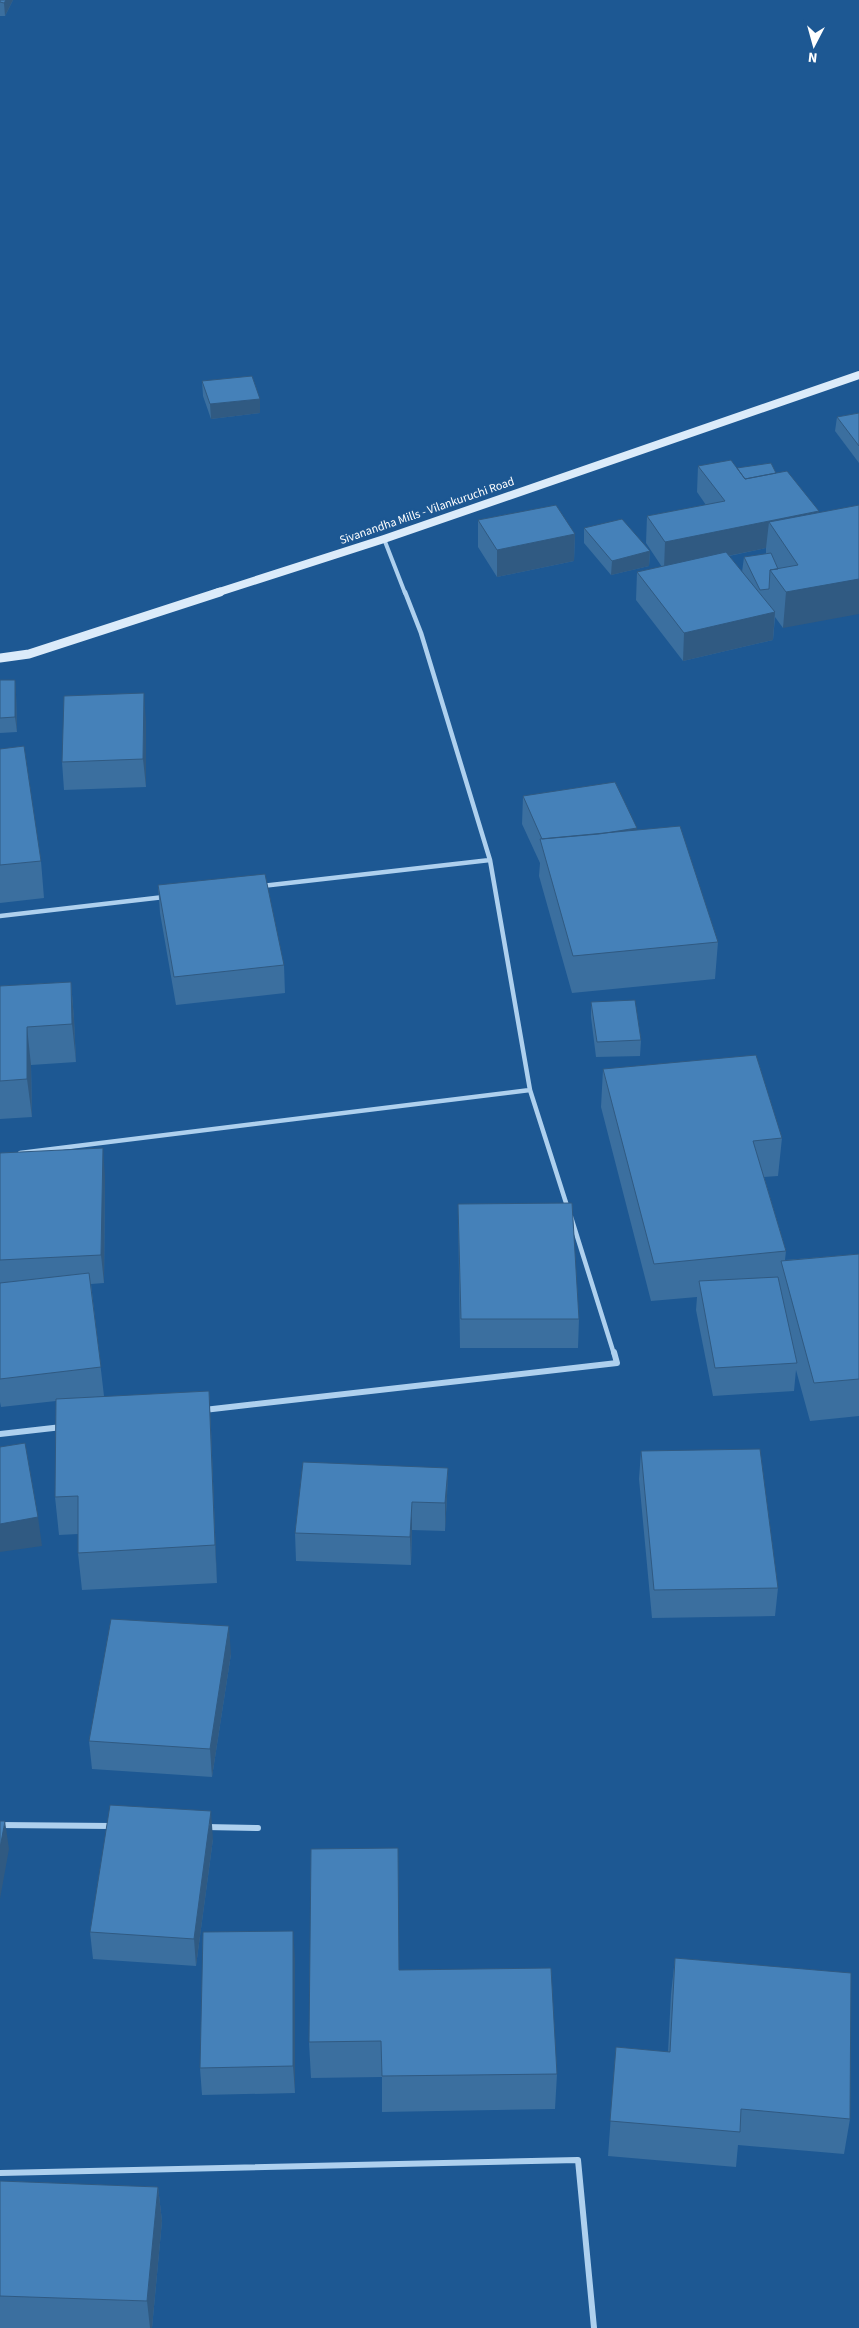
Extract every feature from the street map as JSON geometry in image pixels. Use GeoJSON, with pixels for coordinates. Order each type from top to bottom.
{"type":"FeatureCollection","features":[{"type":"Feature","properties":{"kind":"main road","name":"Sivanandha Mills - Vilankuruchi Road"},"geometry":{"type":"LineString","coordinates":[[0,658],[29,654],[384,538],[859,376]]}},
{"type":"Feature","properties":{"kind":"street"},"geometry":{"type":"LineString","coordinates":[[196,1411],[618,1363],[530,1090],[490,860],[421,634],[384,538]]}},
{"type":"Feature","properties":{"kind":"street"},"geometry":{"type":"LineString","coordinates":[[255,886],[490,860]]}},
{"type":"Feature","properties":{"kind":"street"},"geometry":{"type":"LineString","coordinates":[[0,916],[166,897]]}},
{"type":"Feature","properties":{"kind":"street"},"geometry":{"type":"LineString","coordinates":[[10,1154],[530,1090]]}},
{"type":"Feature","properties":{"kind":"street"},"geometry":{"type":"LineString","coordinates":[[0,1434],[69,1426]]}},
{"type":"Feature","properties":{"kind":"street"},"geometry":{"type":"LineString","coordinates":[[0,1825],[119,1826]]}},
{"type":"Feature","properties":{"kind":"street"},"geometry":{"type":"LineString","coordinates":[[198,1827],[258,1828]]}},
{"type":"Feature","properties":{"kind":"street"},"geometry":{"type":"LineString","coordinates":[[0,2173],[578,2160],[594,2328]]}},
{"type":"Feature","properties":{"kind":"building"},"geometry":{"type":"Polygon","coordinates":[[[252,376],[260,399],[210,404],[202,381],[252,376]]]}},
{"type":"Feature","properties":{"kind":"building"},"geometry":{"type":"Polygon","coordinates":[[[859,413],[859,446],[837,417],[859,413]]]}},
{"type":"Feature","properties":{"kind":"building"},"geometry":{"type":"Polygon","coordinates":[[[731,460],[745,479],[787,471],[819,511],[665,542],[647,516],[725,501],[698,466],[731,460]]]}},
{"type":"Feature","properties":{"kind":"building"},"geometry":{"type":"Polygon","coordinates":[[[771,463],[776,473],[745,479],[737,468],[771,463]]]}},
{"type":"Feature","properties":{"kind":"building"},"geometry":{"type":"Polygon","coordinates":[[[556,505],[575,534],[497,550],[478,520],[556,505]]]}},
{"type":"Feature","properties":{"kind":"building"},"geometry":{"type":"Polygon","coordinates":[[[859,505],[859,579],[786,592],[770,570],[798,565],[769,522],[859,505]]]}},
{"type":"Feature","properties":{"kind":"building"},"geometry":{"type":"Polygon","coordinates":[[[622,519],[650,551],[612,561],[584,528],[622,519]]]}},
{"type":"Feature","properties":{"kind":"building"},"geometry":{"type":"Polygon","coordinates":[[[726,552],[775,612],[684,633],[637,572],[726,552]]]}},
{"type":"Feature","properties":{"kind":"building"},"geometry":{"type":"Polygon","coordinates":[[[771,553],[778,569],[770,570],[769,589],[760,590],[744,557],[771,553]]]}},
{"type":"Feature","properties":{"kind":"building"},"geometry":{"type":"Polygon","coordinates":[[[0,680],[15,680],[15,717],[0,718],[0,680]]]}},
{"type":"Feature","properties":{"kind":"building"},"geometry":{"type":"Polygon","coordinates":[[[144,693],[143,759],[62,762],[64,696],[144,693]]]}},
{"type":"Feature","properties":{"kind":"building"},"geometry":{"type":"Polygon","coordinates":[[[24,746],[41,861],[0,865],[0,749],[24,746]]]}},
{"type":"Feature","properties":{"kind":"building"},"geometry":{"type":"Polygon","coordinates":[[[615,782],[637,828],[599,834],[542,839],[523,796],[615,782]]]}},
{"type":"Feature","properties":{"kind":"building"},"geometry":{"type":"Polygon","coordinates":[[[680,826],[718,942],[573,956],[540,839],[680,826]]]}},
{"type":"Feature","properties":{"kind":"building"},"geometry":{"type":"Polygon","coordinates":[[[265,874],[284,965],[174,977],[158,885],[265,874]]]}},
{"type":"Feature","properties":{"kind":"building"},"geometry":{"type":"Polygon","coordinates":[[[71,982],[72,1024],[27,1027],[27,1079],[0,1081],[0,986],[71,982]]]}},
{"type":"Feature","properties":{"kind":"building"},"geometry":{"type":"Polygon","coordinates":[[[635,1000],[641,1040],[597,1042],[591,1002],[635,1000]]]}},
{"type":"Feature","properties":{"kind":"building"},"geometry":{"type":"Polygon","coordinates":[[[756,1055],[782,1138],[753,1141],[786,1251],[654,1264],[603,1069],[756,1055]]]}},
{"type":"Feature","properties":{"kind":"building"},"geometry":{"type":"Polygon","coordinates":[[[103,1148],[101,1255],[0,1260],[0,1153],[103,1148]]]}},
{"type":"Feature","properties":{"kind":"building"},"geometry":{"type":"Polygon","coordinates":[[[572,1203],[579,1319],[461,1319],[458,1204],[572,1203]]]}},
{"type":"Feature","properties":{"kind":"building"},"geometry":{"type":"Polygon","coordinates":[[[859,1254],[859,1379],[814,1383],[781,1261],[859,1254]]]}},
{"type":"Feature","properties":{"kind":"building"},"geometry":{"type":"Polygon","coordinates":[[[89,1273],[101,1367],[0,1379],[0,1283],[89,1273]]]}},
{"type":"Feature","properties":{"kind":"building"},"geometry":{"type":"Polygon","coordinates":[[[778,1277],[797,1363],[715,1368],[699,1281],[778,1277]]]}},
{"type":"Feature","properties":{"kind":"building"},"geometry":{"type":"Polygon","coordinates":[[[209,1391],[215,1545],[78,1553],[78,1496],[55,1497],[56,1399],[209,1391]]]}},
{"type":"Feature","properties":{"kind":"building"},"geometry":{"type":"Polygon","coordinates":[[[25,1443],[38,1517],[0,1524],[0,1447],[25,1443]]]}},
{"type":"Feature","properties":{"kind":"building"},"geometry":{"type":"Polygon","coordinates":[[[760,1449],[778,1588],[654,1590],[641,1451],[760,1449]]]}},
{"type":"Feature","properties":{"kind":"building"},"geometry":{"type":"Polygon","coordinates":[[[303,1462],[448,1468],[445,1503],[412,1502],[410,1537],[295,1533],[303,1462]]]}},
{"type":"Feature","properties":{"kind":"building"},"geometry":{"type":"Polygon","coordinates":[[[111,1619],[229,1626],[210,1749],[89,1741],[111,1619]]]}},
{"type":"Feature","properties":{"kind":"building"},"geometry":{"type":"Polygon","coordinates":[[[110,1805],[211,1811],[194,1939],[90,1932],[110,1805]]]}},
{"type":"Feature","properties":{"kind":"building"},"geometry":{"type":"Polygon","coordinates":[[[0,1821],[5,1821],[0,1848],[0,1821]]]}},
{"type":"Feature","properties":{"kind":"building"},"geometry":{"type":"Polygon","coordinates":[[[398,1848],[399,1970],[551,1968],[557,2074],[382,2076],[381,2041],[309,2042],[311,1849],[398,1848]]]}},
{"type":"Feature","properties":{"kind":"building"},"geometry":{"type":"Polygon","coordinates":[[[293,1931],[293,2066],[200,2068],[203,1932],[293,1931]]]}},
{"type":"Feature","properties":{"kind":"building"},"geometry":{"type":"Polygon","coordinates":[[[675,1958],[851,1973],[850,2119],[741,2109],[740,2132],[610,2121],[616,2047],[670,2052],[675,1958]]]}},
{"type":"Feature","properties":{"kind":"building"},"geometry":{"type":"Polygon","coordinates":[[[0,2181],[158,2187],[147,2301],[0,2296],[0,2181]]]}}]}
